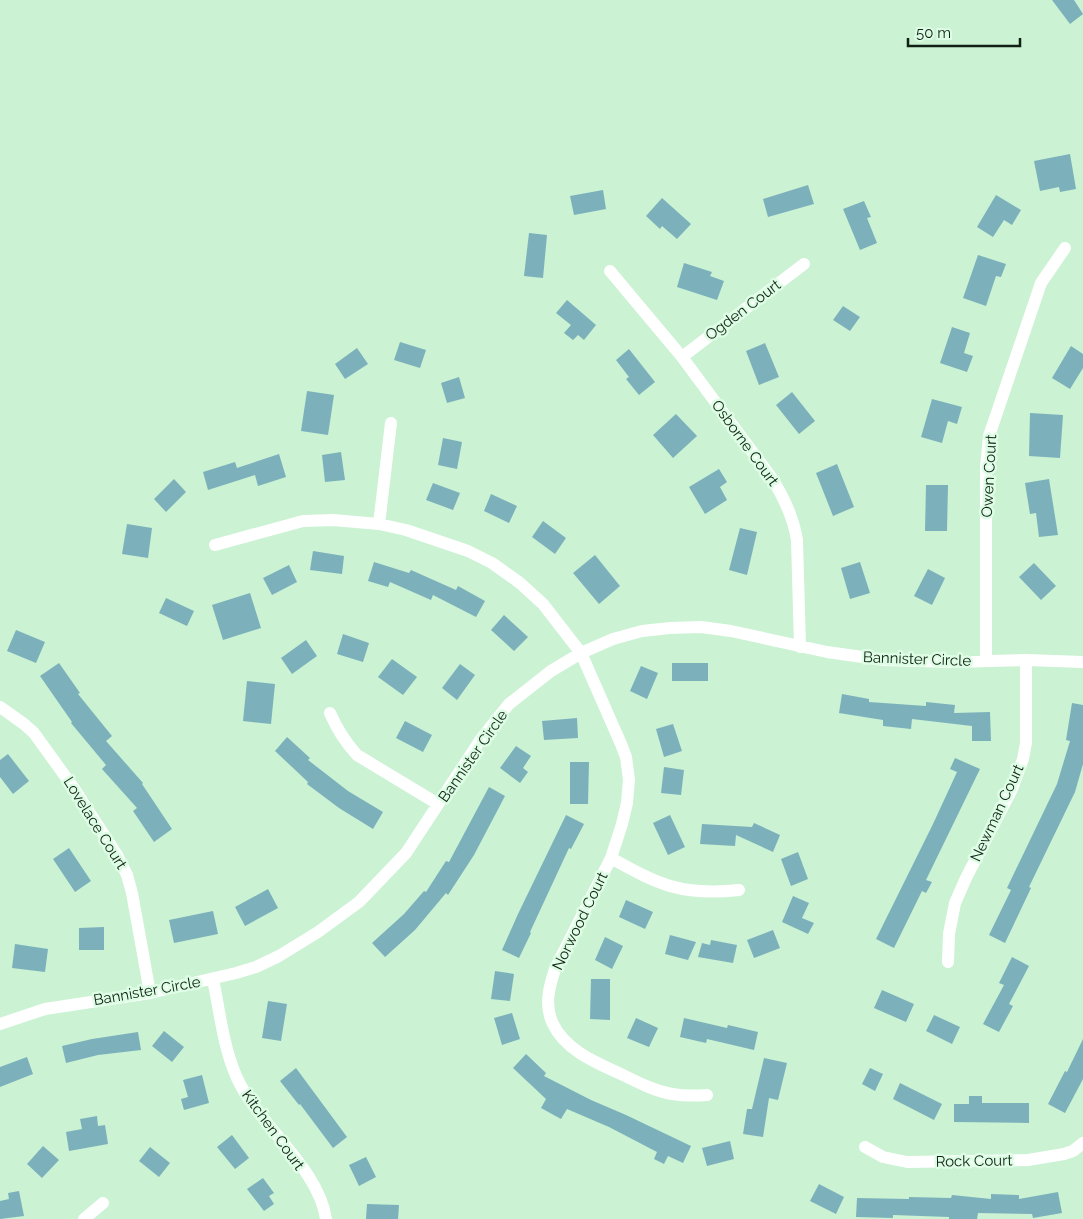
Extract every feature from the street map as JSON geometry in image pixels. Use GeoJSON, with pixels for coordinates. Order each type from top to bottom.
{"type":"FeatureCollection","features":[{"type":"Feature","properties":{"kind":"street","name":"Owen Court"},"geometry":{"type":"LineString","coordinates":[[986,660],[986,467],[989,436],[1041,283],[1065,248]]}},
{"type":"Feature","properties":{"kind":"street","name":"Ogden Court"},"geometry":{"type":"LineString","coordinates":[[682,357],[804,264]]}},
{"type":"Feature","properties":{"kind":"street","name":"Osborne Court"},"geometry":{"type":"LineString","coordinates":[[610,271],[682,357],[771,477],[790,511],[797,540],[800,647]]}},
{"type":"Feature","properties":{"kind":"street"},"geometry":{"type":"LineString","coordinates":[[379,524],[391,422]]}},
{"type":"Feature","properties":{"kind":"street","name":"Norwood Court"},"geometry":{"type":"LineString","coordinates":[[215,545],[317,519],[379,524],[406,530],[451,545],[492,563],[520,583],[543,604],[581,653],[621,744],[629,780],[627,803],[611,858],[549,986],[548,1000],[552,1023],[559,1035],[585,1057],[635,1081],[670,1094],[685,1096],[707,1095]]}},
{"type":"Feature","properties":{"kind":"street","name":"Bannister Circle"},"geometry":{"type":"LineString","coordinates":[[0,1024],[45,1009],[150,993],[213,979],[256,967],[279,956],[344,914],[372,890],[406,853],[481,739],[510,704],[535,682],[581,653],[613,639],[642,631],[701,627],[731,630],[800,647],[884,660],[1083,662]]}},
{"type":"Feature","properties":{"kind":"street","name":"Newman Court"},"geometry":{"type":"LineString","coordinates":[[948,962],[949,934],[955,903],[1012,789],[1023,759],[1026,743],[1026,660]]}},
{"type":"Feature","properties":{"kind":"street","name":"Lovelace Court"},"geometry":{"type":"LineString","coordinates":[[0,708],[34,733],[73,786],[117,855],[127,875],[132,893],[150,993]]}},
{"type":"Feature","properties":{"kind":"street"},"geometry":{"type":"LineString","coordinates":[[330,712],[336,727],[347,744],[357,754],[438,804]]}},
{"type":"Feature","properties":{"kind":"street"},"geometry":{"type":"LineString","coordinates":[[611,858],[655,882],[673,888],[718,892],[739,890]]}},
{"type":"Feature","properties":{"kind":"street","name":"Kitchen Court"},"geometry":{"type":"LineString","coordinates":[[213,979],[222,1025],[235,1073],[250,1101],[297,1161],[316,1190],[322,1201],[326,1219]]}},
{"type":"Feature","properties":{"kind":"street","name":"Rock Court"},"geometry":{"type":"LineString","coordinates":[[865,1147],[883,1157],[907,1162],[1028,1160],[1064,1154],[1073,1151],[1083,1143]]}},
{"type":"Feature","properties":{"kind":"street"},"geometry":{"type":"LineString","coordinates":[[84,1219],[102,1203]]}},
{"type":"Feature","properties":{"kind":"building"},"geometry":{"type":"Polygon","coordinates":[[[1052,0],[1074,0],[1083,14],[1070,24],[1052,0]]]}},
{"type":"Feature","properties":{"kind":"building"},"geometry":{"type":"Polygon","coordinates":[[[1070,154],[1076,189],[1060,192],[1059,187],[1040,191],[1034,161],[1070,154]]]}},
{"type":"Feature","properties":{"kind":"building"},"geometry":{"type":"Polygon","coordinates":[[[808,185],[814,204],[768,217],[763,199],[808,185]]]}},
{"type":"Feature","properties":{"kind":"building"},"geometry":{"type":"Polygon","coordinates":[[[603,190],[606,209],[574,215],[570,196],[603,190]]]}},
{"type":"Feature","properties":{"kind":"building"},"geometry":{"type":"Polygon","coordinates":[[[996,195],[1021,210],[1012,225],[1004,220],[993,237],[977,227],[996,195]]]}},
{"type":"Feature","properties":{"kind":"building"},"geometry":{"type":"Polygon","coordinates":[[[662,198],[691,224],[677,239],[662,226],[660,229],[646,216],[662,198]]]}},
{"type":"Feature","properties":{"kind":"building"},"geometry":{"type":"Polygon","coordinates":[[[864,201],[871,217],[867,218],[877,243],[860,250],[843,209],[864,201]]]}},
{"type":"Feature","properties":{"kind":"building"},"geometry":{"type":"Polygon","coordinates":[[[529,233],[547,235],[543,278],[524,276],[529,233]]]}},
{"type":"Feature","properties":{"kind":"building"},"geometry":{"type":"Polygon","coordinates":[[[978,255],[1006,264],[1001,277],[996,276],[986,306],[963,298],[978,255]]]}},
{"type":"Feature","properties":{"kind":"building"},"geometry":{"type":"Polygon","coordinates":[[[684,263],[712,272],[710,276],[724,281],[717,300],[677,287],[684,263]]]}},
{"type":"Feature","properties":{"kind":"building"},"geometry":{"type":"Polygon","coordinates":[[[567,300],[596,325],[584,340],[578,335],[573,340],[564,333],[571,325],[556,313],[567,300]]]}},
{"type":"Feature","properties":{"kind":"building"},"geometry":{"type":"Polygon","coordinates":[[[843,306],[860,317],[850,331],[833,320],[843,306]]]}},
{"type":"Feature","properties":{"kind":"building"},"geometry":{"type":"Polygon","coordinates":[[[952,327],[970,333],[964,353],[973,356],[967,372],[940,363],[952,327]]]}},
{"type":"Feature","properties":{"kind":"building"},"geometry":{"type":"Polygon","coordinates":[[[400,342],[426,350],[420,368],[394,360],[400,342]]]}},
{"type":"Feature","properties":{"kind":"building"},"geometry":{"type":"Polygon","coordinates":[[[765,343],[779,377],[759,385],[746,351],[765,343]]]}},
{"type":"Feature","properties":{"kind":"building"},"geometry":{"type":"Polygon","coordinates":[[[1071,346],[1083,354],[1083,368],[1070,389],[1052,378],[1071,346]]]}},
{"type":"Feature","properties":{"kind":"building"},"geometry":{"type":"Polygon","coordinates":[[[357,348],[368,364],[345,379],[335,364],[357,348]]]}},
{"type":"Feature","properties":{"kind":"building"},"geometry":{"type":"Polygon","coordinates":[[[629,349],[655,382],[639,395],[626,379],[629,377],[616,360],[629,349]]]}},
{"type":"Feature","properties":{"kind":"building"},"geometry":{"type":"Polygon","coordinates":[[[459,377],[465,398],[447,403],[441,383],[459,377]]]}},
{"type":"Feature","properties":{"kind":"building"},"geometry":{"type":"Polygon","coordinates":[[[307,391],[334,395],[328,435],[301,431],[307,391]]]}},
{"type":"Feature","properties":{"kind":"building"},"geometry":{"type":"Polygon","coordinates":[[[792,392],[815,421],[799,434],[776,405],[792,392]]]}},
{"type":"Feature","properties":{"kind":"building"},"geometry":{"type":"Polygon","coordinates":[[[932,399],[962,407],[957,424],[948,421],[942,443],[921,437],[932,399]]]}},
{"type":"Feature","properties":{"kind":"building"},"geometry":{"type":"Polygon","coordinates":[[[1030,413],[1063,415],[1060,458],[1029,456],[1030,413]]]}},
{"type":"Feature","properties":{"kind":"building"},"geometry":{"type":"Polygon","coordinates":[[[676,414],[697,436],[673,458],[653,435],[676,414]]]}},
{"type":"Feature","properties":{"kind":"building"},"geometry":{"type":"Polygon","coordinates":[[[443,438],[462,442],[457,469],[438,465],[443,438]]]}},
{"type":"Feature","properties":{"kind":"building"},"geometry":{"type":"Polygon","coordinates":[[[341,452],[345,480],[325,482],[322,455],[341,452]]]}},
{"type":"Feature","properties":{"kind":"building"},"geometry":{"type":"Polygon","coordinates":[[[279,454],[286,477],[258,486],[255,475],[208,490],[203,472],[235,462],[237,468],[279,454]]]}},
{"type":"Feature","properties":{"kind":"building"},"geometry":{"type":"Polygon","coordinates":[[[837,464],[854,507],[833,516],[816,473],[837,464]]]}},
{"type":"Feature","properties":{"kind":"building"},"geometry":{"type":"Polygon","coordinates":[[[719,469],[727,482],[720,487],[727,500],[705,514],[689,487],[719,469]]]}},
{"type":"Feature","properties":{"kind":"building"},"geometry":{"type":"Polygon","coordinates":[[[174,479],[186,492],[166,512],[154,499],[174,479]]]}},
{"type":"Feature","properties":{"kind":"building"},"geometry":{"type":"Polygon","coordinates":[[[1049,479],[1058,535],[1039,537],[1036,513],[1030,514],[1025,483],[1049,479]]]}},
{"type":"Feature","properties":{"kind":"building"},"geometry":{"type":"Polygon","coordinates":[[[433,483],[460,493],[453,510],[426,500],[433,483]]]}},
{"type":"Feature","properties":{"kind":"building"},"geometry":{"type":"Polygon","coordinates":[[[926,485],[948,485],[947,531],[925,531],[926,485]]]}},
{"type":"Feature","properties":{"kind":"building"},"geometry":{"type":"Polygon","coordinates":[[[491,494],[517,506],[509,523],[484,511],[491,494]]]}},
{"type":"Feature","properties":{"kind":"building"},"geometry":{"type":"Polygon","coordinates":[[[543,521],[566,538],[555,554],[532,537],[543,521]]]}},
{"type":"Feature","properties":{"kind":"building"},"geometry":{"type":"Polygon","coordinates":[[[127,524],[152,528],[148,558],[122,554],[127,524]]]}},
{"type":"Feature","properties":{"kind":"building"},"geometry":{"type":"Polygon","coordinates":[[[740,528],[757,532],[747,575],[729,570],[740,528]]]}},
{"type":"Feature","properties":{"kind":"building"},"geometry":{"type":"Polygon","coordinates":[[[313,551],[344,556],[342,574],[310,570],[313,551]]]}},
{"type":"Feature","properties":{"kind":"building"},"geometry":{"type":"Polygon","coordinates":[[[595,555],[620,586],[599,604],[573,573],[595,555]]]}},
{"type":"Feature","properties":{"kind":"building"},"geometry":{"type":"Polygon","coordinates":[[[374,562],[409,573],[411,570],[456,590],[458,586],[485,601],[476,617],[433,595],[431,600],[390,582],[388,587],[368,581],[374,562]]]}},
{"type":"Feature","properties":{"kind":"building"},"geometry":{"type":"Polygon","coordinates":[[[860,562],[870,593],[850,599],[841,568],[860,562]]]}},
{"type":"Feature","properties":{"kind":"building"},"geometry":{"type":"Polygon","coordinates":[[[1034,563],[1056,586],[1041,600],[1019,577],[1034,563]]]}},
{"type":"Feature","properties":{"kind":"building"},"geometry":{"type":"Polygon","coordinates":[[[289,565],[297,582],[272,595],[263,578],[289,565]]]}},
{"type":"Feature","properties":{"kind":"building"},"geometry":{"type":"Polygon","coordinates":[[[928,569],[945,578],[932,605],[914,596],[928,569]]]}},
{"type":"Feature","properties":{"kind":"building"},"geometry":{"type":"Polygon","coordinates":[[[250,593],[261,628],[223,640],[212,605],[250,593]]]}},
{"type":"Feature","properties":{"kind":"building"},"geometry":{"type":"Polygon","coordinates":[[[166,598],[194,611],[187,626],[159,613],[166,598]]]}},
{"type":"Feature","properties":{"kind":"building"},"geometry":{"type":"Polygon","coordinates":[[[504,615],[528,637],[514,651],[491,630],[504,615]]]}},
{"type":"Feature","properties":{"kind":"building"},"geometry":{"type":"Polygon","coordinates":[[[16,630],[45,642],[36,663],[7,651],[16,630]]]}},
{"type":"Feature","properties":{"kind":"building"},"geometry":{"type":"Polygon","coordinates":[[[343,634],[369,643],[363,662],[337,654],[343,634]]]}},
{"type":"Feature","properties":{"kind":"building"},"geometry":{"type":"Polygon","coordinates":[[[306,640],[317,656],[292,674],[281,658],[306,640]]]}},
{"type":"Feature","properties":{"kind":"building"},"geometry":{"type":"Polygon","coordinates":[[[392,659],[417,677],[403,695],[378,677],[392,659]]]}},
{"type":"Feature","properties":{"kind":"building"},"geometry":{"type":"Polygon","coordinates":[[[59,663],[80,693],[78,694],[112,736],[106,741],[143,783],[172,829],[154,842],[133,811],[137,808],[102,769],[106,765],[71,723],[40,676],[59,663]]]}},
{"type":"Feature","properties":{"kind":"building"},"geometry":{"type":"Polygon","coordinates":[[[672,663],[708,663],[708,681],[672,681],[672,663]]]}},
{"type":"Feature","properties":{"kind":"building"},"geometry":{"type":"Polygon","coordinates":[[[460,664],[475,675],[457,700],[442,688],[460,664]]]}},
{"type":"Feature","properties":{"kind":"building"},"geometry":{"type":"Polygon","coordinates":[[[641,666],[658,673],[647,699],[630,691],[641,666]]]}},
{"type":"Feature","properties":{"kind":"building"},"geometry":{"type":"Polygon","coordinates":[[[247,681],[275,684],[271,724],[243,721],[247,681]]]}},
{"type":"Feature","properties":{"kind":"building"},"geometry":{"type":"Polygon","coordinates":[[[842,694],[869,699],[869,702],[926,706],[926,702],[955,705],[954,713],[990,712],[991,741],[972,741],[972,726],[912,719],[911,729],[883,726],[883,720],[839,713],[842,694]]]}},
{"type":"Feature","properties":{"kind":"building"},"geometry":{"type":"Polygon","coordinates":[[[1072,703],[1083,705],[1083,764],[1075,792],[1029,887],[1031,888],[1005,943],[989,935],[1011,890],[1007,888],[1057,784],[1070,741],[1066,740],[1072,703]]]}},
{"type":"Feature","properties":{"kind":"building"},"geometry":{"type":"Polygon","coordinates":[[[577,718],[578,738],[544,740],[542,721],[577,718]]]}},
{"type":"Feature","properties":{"kind":"building"},"geometry":{"type":"Polygon","coordinates":[[[405,721],[432,735],[423,752],[396,738],[405,721]]]}},
{"type":"Feature","properties":{"kind":"building"},"geometry":{"type":"Polygon","coordinates":[[[673,724],[682,751],[664,757],[656,729],[673,724]]]}},
{"type":"Feature","properties":{"kind":"building"},"geometry":{"type":"Polygon","coordinates":[[[287,737],[310,758],[308,760],[348,791],[383,812],[373,829],[339,808],[307,784],[308,782],[275,751],[287,737]]]}},
{"type":"Feature","properties":{"kind":"building"},"geometry":{"type":"Polygon","coordinates":[[[516,746],[531,756],[523,768],[528,772],[520,783],[500,768],[516,746]]]}},
{"type":"Feature","properties":{"kind":"building"},"geometry":{"type":"Polygon","coordinates":[[[8,754],[29,781],[13,794],[0,777],[0,760],[8,754]]]}},
{"type":"Feature","properties":{"kind":"building"},"geometry":{"type":"Polygon","coordinates":[[[955,758],[980,769],[926,880],[932,882],[926,893],[922,891],[894,948],[876,939],[957,772],[950,769],[955,758]]]}},
{"type":"Feature","properties":{"kind":"building"},"geometry":{"type":"Polygon","coordinates":[[[570,762],[589,762],[588,804],[570,804],[570,762]]]}},
{"type":"Feature","properties":{"kind":"building"},"geometry":{"type":"Polygon","coordinates":[[[664,767],[684,770],[681,795],[661,793],[664,767]]]}},
{"type":"Feature","properties":{"kind":"building"},"geometry":{"type":"Polygon","coordinates":[[[489,787],[505,796],[474,855],[448,895],[446,893],[415,930],[385,957],[372,943],[404,914],[424,891],[426,892],[446,861],[449,862],[489,787]]]}},
{"type":"Feature","properties":{"kind":"building"},"geometry":{"type":"Polygon","coordinates":[[[566,815],[584,824],[571,849],[569,848],[519,958],[502,950],[566,815]]]}},
{"type":"Feature","properties":{"kind":"building"},"geometry":{"type":"Polygon","coordinates":[[[670,815],[685,847],[668,855],[653,823],[670,815]]]}},
{"type":"Feature","properties":{"kind":"building"},"geometry":{"type":"Polygon","coordinates":[[[754,823],[780,835],[773,852],[736,835],[735,846],[700,844],[702,824],[752,827],[754,823]]]}},
{"type":"Feature","properties":{"kind":"building"},"geometry":{"type":"Polygon","coordinates":[[[69,848],[91,881],[75,892],[53,859],[69,848]]]}},
{"type":"Feature","properties":{"kind":"building"},"geometry":{"type":"Polygon","coordinates":[[[798,852],[808,879],[791,886],[781,859],[798,852]]]}},
{"type":"Feature","properties":{"kind":"building"},"geometry":{"type":"Polygon","coordinates":[[[268,889],[278,908],[245,926],[235,907],[268,889]]]}},
{"type":"Feature","properties":{"kind":"building"},"geometry":{"type":"Polygon","coordinates":[[[793,896],[809,903],[802,918],[814,923],[808,934],[782,922],[793,896]]]}},
{"type":"Feature","properties":{"kind":"building"},"geometry":{"type":"Polygon","coordinates":[[[626,900],[653,912],[645,929],[619,917],[626,900]]]}},
{"type":"Feature","properties":{"kind":"building"},"geometry":{"type":"Polygon","coordinates":[[[213,911],[218,934],[174,943],[169,920],[213,911]]]}},
{"type":"Feature","properties":{"kind":"building"},"geometry":{"type":"Polygon","coordinates":[[[104,927],[104,950],[79,950],[79,928],[104,927]]]}},
{"type":"Feature","properties":{"kind":"building"},"geometry":{"type":"Polygon","coordinates":[[[773,930],[780,948],[754,958],[747,940],[773,930]]]}},
{"type":"Feature","properties":{"kind":"building"},"geometry":{"type":"Polygon","coordinates":[[[670,935],[696,942],[688,960],[665,954],[670,935]]]}},
{"type":"Feature","properties":{"kind":"building"},"geometry":{"type":"Polygon","coordinates":[[[605,937],[623,946],[612,969],[595,960],[605,937]]]}},
{"type":"Feature","properties":{"kind":"building"},"geometry":{"type":"Polygon","coordinates":[[[711,940],[737,945],[733,963],[698,957],[702,943],[710,945],[711,940]]]}},
{"type":"Feature","properties":{"kind":"building"},"geometry":{"type":"Polygon","coordinates":[[[15,944],[48,949],[45,972],[12,968],[15,944]]]}},
{"type":"Feature","properties":{"kind":"building"},"geometry":{"type":"Polygon","coordinates":[[[1012,957],[1029,966],[1009,1004],[1013,1006],[999,1032],[983,1024],[1004,985],[999,983],[1012,957]]]}},
{"type":"Feature","properties":{"kind":"building"},"geometry":{"type":"Polygon","coordinates":[[[495,971],[514,974],[510,1001],[491,999],[495,971]]]}},
{"type":"Feature","properties":{"kind":"building"},"geometry":{"type":"Polygon","coordinates":[[[591,979],[610,979],[610,1020],[590,1019],[591,979]]]}},
{"type":"Feature","properties":{"kind":"building"},"geometry":{"type":"Polygon","coordinates":[[[882,990],[914,1004],[906,1022],[874,1008],[882,990]]]}},
{"type":"Feature","properties":{"kind":"building"},"geometry":{"type":"Polygon","coordinates":[[[268,1001],[287,1004],[281,1041],[262,1038],[268,1001]]]}},
{"type":"Feature","properties":{"kind":"building"},"geometry":{"type":"Polygon","coordinates":[[[512,1013],[520,1039],[502,1045],[494,1018],[512,1013]]]}},
{"type":"Feature","properties":{"kind":"building"},"geometry":{"type":"Polygon","coordinates":[[[934,1015],[960,1027],[952,1044],[926,1031],[934,1015]]]}},
{"type":"Feature","properties":{"kind":"building"},"geometry":{"type":"Polygon","coordinates":[[[636,1018],[658,1028],[649,1047],[627,1038],[636,1018]]]}},
{"type":"Feature","properties":{"kind":"building"},"geometry":{"type":"Polygon","coordinates":[[[684,1018],[727,1028],[728,1025],[758,1032],[754,1050],[707,1039],[706,1043],[680,1037],[684,1018]]]}},
{"type":"Feature","properties":{"kind":"building"},"geometry":{"type":"Polygon","coordinates":[[[164,1031],[184,1047],[172,1062],[152,1046],[164,1031]]]}},
{"type":"Feature","properties":{"kind":"building"},"geometry":{"type":"Polygon","coordinates":[[[138,1032],[141,1050],[98,1055],[66,1063],[62,1046],[138,1032]]]}},
{"type":"Feature","properties":{"kind":"building"},"geometry":{"type":"Polygon","coordinates":[[[1083,1039],[1083,1079],[1065,1113],[1048,1104],[1065,1071],[1067,1072],[1083,1039]]]}},
{"type":"Feature","properties":{"kind":"building"},"geometry":{"type":"Polygon","coordinates":[[[526,1054],[546,1073],[544,1076],[691,1146],[683,1163],[668,1156],[664,1164],[654,1159],[657,1152],[609,1127],[567,1109],[561,1119],[541,1108],[546,1099],[513,1068],[526,1054]]]}},
{"type":"Feature","properties":{"kind":"building"},"geometry":{"type":"Polygon","coordinates":[[[27,1057],[33,1074],[0,1087],[0,1067],[27,1057]]]}},
{"type":"Feature","properties":{"kind":"building"},"geometry":{"type":"Polygon","coordinates":[[[764,1058],[787,1063],[778,1100],[769,1098],[763,1137],[743,1134],[747,1109],[752,1109],[764,1058]]]}},
{"type":"Feature","properties":{"kind":"building"},"geometry":{"type":"Polygon","coordinates":[[[296,1068],[347,1137],[333,1148],[280,1081],[296,1068]]]}},
{"type":"Feature","properties":{"kind":"building"},"geometry":{"type":"Polygon","coordinates":[[[870,1068],[883,1074],[875,1091],[862,1084],[870,1068]]]}},
{"type":"Feature","properties":{"kind":"building"},"geometry":{"type":"Polygon","coordinates":[[[202,1075],[209,1103],[184,1110],[181,1099],[188,1097],[183,1080],[202,1075]]]}},
{"type":"Feature","properties":{"kind":"building"},"geometry":{"type":"Polygon","coordinates":[[[900,1083],[942,1104],[934,1120],[893,1099],[900,1083]]]}},
{"type":"Feature","properties":{"kind":"building"},"geometry":{"type":"Polygon","coordinates":[[[969,1096],[982,1096],[982,1103],[1029,1103],[1029,1123],[954,1122],[954,1104],[969,1104],[969,1096]]]}},
{"type":"Feature","properties":{"kind":"building"},"geometry":{"type":"Polygon","coordinates":[[[97,1116],[98,1126],[105,1125],[108,1144],[69,1151],[66,1132],[82,1129],[80,1119],[97,1116]]]}},
{"type":"Feature","properties":{"kind":"building"},"geometry":{"type":"Polygon","coordinates":[[[232,1135],[249,1158],[235,1169],[217,1147],[232,1135]]]}},
{"type":"Feature","properties":{"kind":"building"},"geometry":{"type":"Polygon","coordinates":[[[730,1141],[734,1159],[707,1166],[702,1148],[730,1141]]]}},
{"type":"Feature","properties":{"kind":"building"},"geometry":{"type":"Polygon","coordinates":[[[43,1146],[59,1160],[42,1178],[27,1164],[43,1146]]]}},
{"type":"Feature","properties":{"kind":"building"},"geometry":{"type":"Polygon","coordinates":[[[150,1147],[170,1163],[159,1177],[139,1161],[150,1147]]]}},
{"type":"Feature","properties":{"kind":"building"},"geometry":{"type":"Polygon","coordinates":[[[366,1157],[376,1177],[359,1186],[349,1165],[366,1157]]]}},
{"type":"Feature","properties":{"kind":"building"},"geometry":{"type":"Polygon","coordinates":[[[263,1178],[274,1193],[269,1196],[274,1204],[264,1211],[247,1189],[263,1178]]]}},
{"type":"Feature","properties":{"kind":"building"},"geometry":{"type":"Polygon","coordinates":[[[819,1184],[844,1197],[836,1214],[810,1201],[819,1184]]]}},
{"type":"Feature","properties":{"kind":"building"},"geometry":{"type":"Polygon","coordinates":[[[19,1191],[24,1216],[0,1219],[0,1201],[9,1199],[8,1193],[19,1191]]]}},
{"type":"Feature","properties":{"kind":"building"},"geometry":{"type":"Polygon","coordinates":[[[1058,1192],[1062,1213],[1033,1218],[1032,1214],[978,1213],[977,1219],[893,1215],[893,1218],[856,1217],[857,1198],[951,1198],[952,1195],[991,1199],[991,1194],[1019,1195],[1019,1199],[1058,1192]]]}},
{"type":"Feature","properties":{"kind":"building"},"geometry":{"type":"Polygon","coordinates":[[[367,1204],[399,1205],[398,1219],[366,1219],[367,1204]]]}}]}
